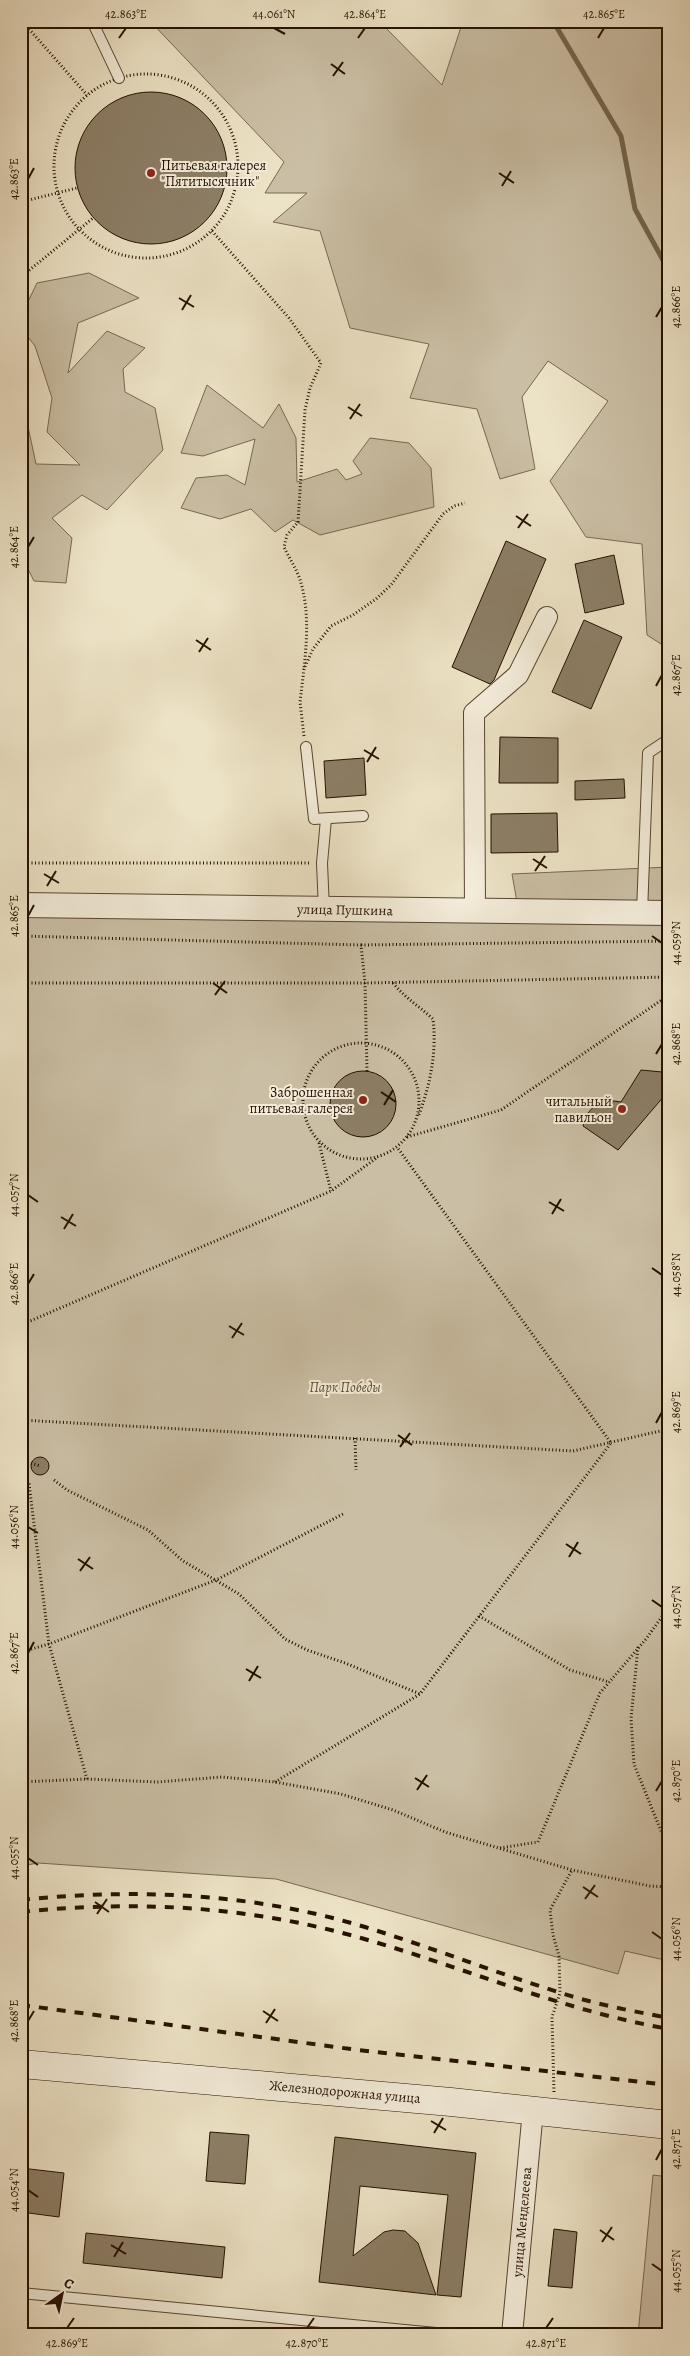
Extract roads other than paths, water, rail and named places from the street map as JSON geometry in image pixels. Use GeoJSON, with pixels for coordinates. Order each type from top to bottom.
{"type":"FeatureCollection","features":[{"type":"Feature","properties":{"kind":"main road","name":"Железнодорожная улица"},"geometry":{"type":"LineString","coordinates":[[21,2064],[543,2111],[669,2125]]}},
{"type":"Feature","properties":{"kind":"street"},"geometry":{"type":"LineString","coordinates":[[475,912],[474,713],[518,675],[547,617]]}},
{"type":"Feature","properties":{"kind":"street","name":"улица Пушкина"},"geometry":{"type":"LineString","coordinates":[[21,905],[669,913]]}},
{"type":"Feature","properties":{"kind":"street","name":"улица Менделеева"},"geometry":{"type":"LineString","coordinates":[[512,2335],[543,2111]]}},
{"type":"Feature","properties":{"kind":"lane"},"geometry":{"type":"LineString","coordinates":[[92,21],[119,78]]}},
{"type":"Feature","properties":{"kind":"lane"},"geometry":{"type":"LineString","coordinates":[[642,913],[648,753],[669,739]]}},
{"type":"Feature","properties":{"kind":"lane"},"geometry":{"type":"LineString","coordinates":[[306,747],[314,819],[363,816]]}},
{"type":"Feature","properties":{"kind":"lane"},"geometry":{"type":"LineString","coordinates":[[324,910],[322,863],[326,819]]}},
{"type":"Feature","properties":{"kind":"lane"},"geometry":{"type":"LineString","coordinates":[[21,2293],[457,2335]]}},
{"type":"Feature","properties":{"kind":"waterway"},"geometry":{"type":"LineString","coordinates":[[553,21],[621,136],[635,209],[669,271]]}},
{"type":"Feature","properties":{"kind":"railway"},"geometry":{"type":"LineString","coordinates":[[21,1900],[64,1896],[151,1894],[238,1900],[280,1907],[365,1927],[572,1996],[613,2007],[669,2018]]}},
{"type":"Feature","properties":{"kind":"railway"},"geometry":{"type":"LineString","coordinates":[[21,1912],[107,1906],[192,1908],[277,1919],[361,1938],[552,2000],[629,2021],[669,2029]]}},
{"type":"Feature","properties":{"kind":"railway"},"geometry":{"type":"LineString","coordinates":[[21,2005],[358,2050],[669,2085]]}},
{"type":"Feature","properties":{"kind":"place","name":"Питьевая галерея \"Пятитысячник\""},"geometry":{"type":"Point","coordinates":[151,173]}},
{"type":"Feature","properties":{"kind":"place","name":"Заброшенная питьевая галерея"},"geometry":{"type":"Point","coordinates":[363,1100]}},
{"type":"Feature","properties":{"kind":"place","name":"читальный павильон"},"geometry":{"type":"Point","coordinates":[622,1109]}},
{"type":"Feature","properties":{"kind":"park label","name":"Парк Победы"},"geometry":{"type":"Point","coordinates":[345,1387]}}]}
